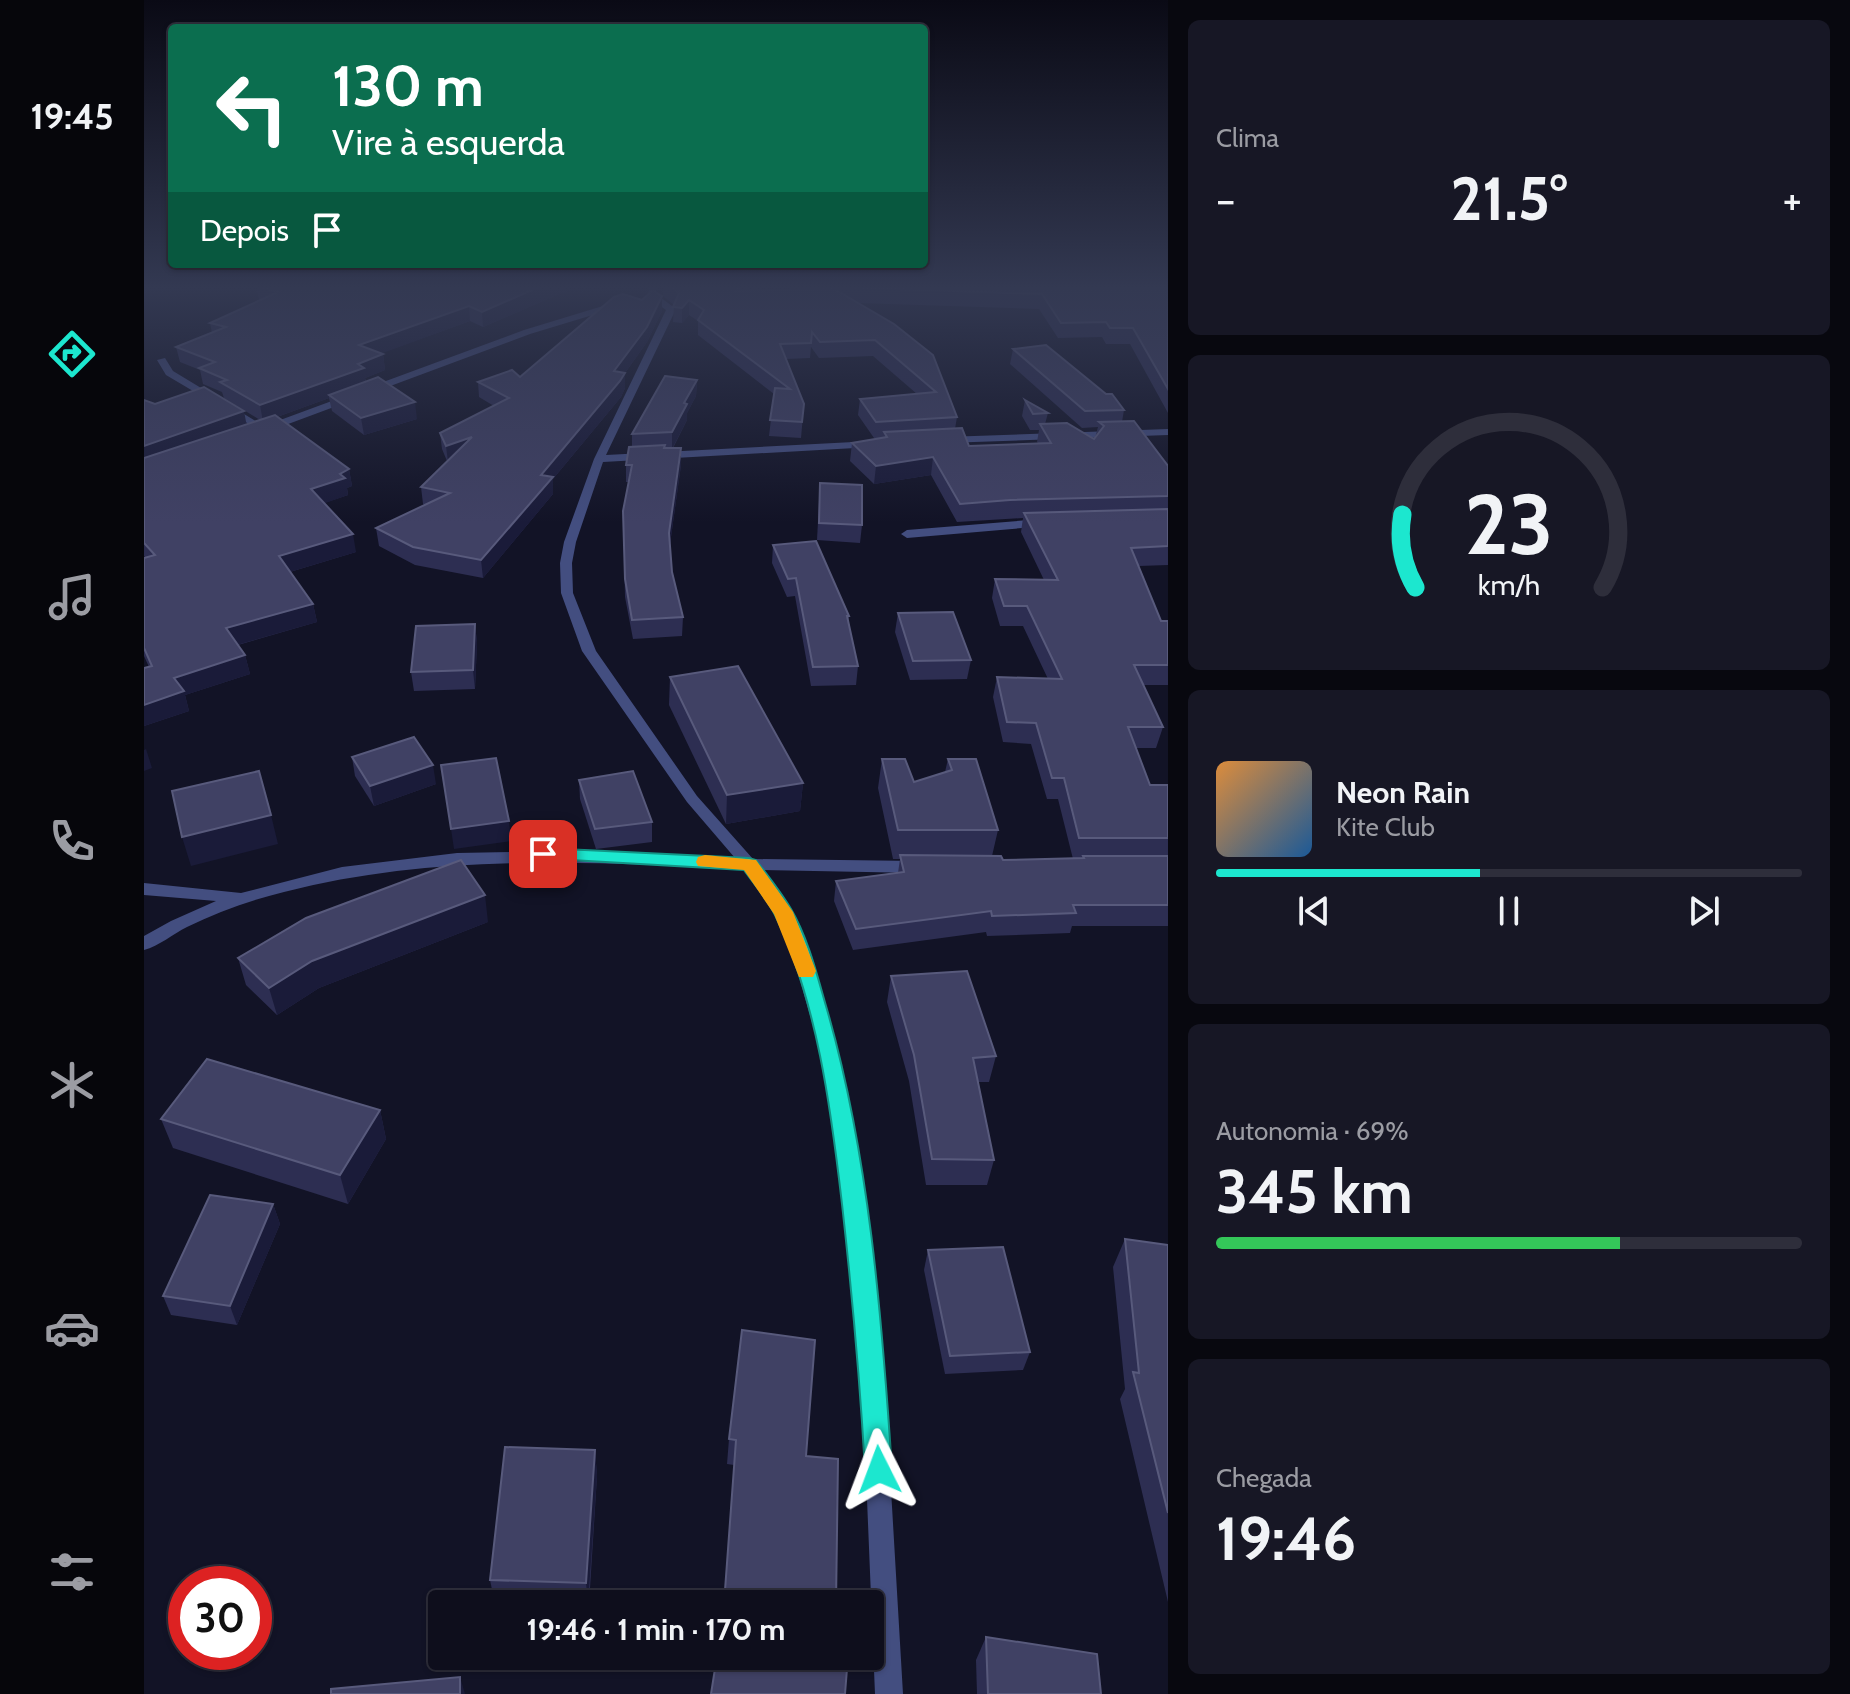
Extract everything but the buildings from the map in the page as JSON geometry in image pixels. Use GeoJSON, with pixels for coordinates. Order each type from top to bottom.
{"type":"FeatureCollection","features":[{"type":"Feature","properties":{"kind":"street"},"geometry":{"type":"LineString","coordinates":[[165,365],[169,373],[264,430]]}},
{"type":"Feature","properties":{"kind":"street"},"geometry":{"type":"LineString","coordinates":[[250,435],[438,365]]}},
{"type":"Feature","properties":{"kind":"street"},"geometry":{"type":"LineString","coordinates":[[644,365],[599,459],[570,542],[566,563],[567,593],[589,651],[692,799],[749,864],[783,912],[807,973],[830,1054],[845,1134],[872,1353],[889,1694]]}},
{"type":"Feature","properties":{"kind":"street"},"geometry":{"type":"LineString","coordinates":[[928,441],[1168,432]]}},
{"type":"Feature","properties":{"kind":"street"},"geometry":{"type":"LineString","coordinates":[[599,459],[887,443]]}},
{"type":"Feature","properties":{"kind":"street"},"geometry":{"type":"LineString","coordinates":[[907,534],[1062,521]]}},
{"type":"Feature","properties":{"kind":"street"},"geometry":{"type":"LineString","coordinates":[[144,944],[169,928],[241,898],[328,874],[395,862],[543,854],[749,864],[938,867]]}},
{"type":"Feature","properties":{"kind":"street"},"geometry":{"type":"LineString","coordinates":[[144,889],[241,898]]}},
{"type":"Feature","properties":{"kind":"slow traffic"},"geometry":{"type":"LineString","coordinates":[[705,862],[749,864],[783,912],[806,971]]}},
{"type":"Feature","properties":{"kind":"route"},"geometry":{"type":"LineString","coordinates":[[543,854],[749,864],[783,912],[807,973],[830,1054],[845,1134],[872,1353],[879,1470]]}}]}
